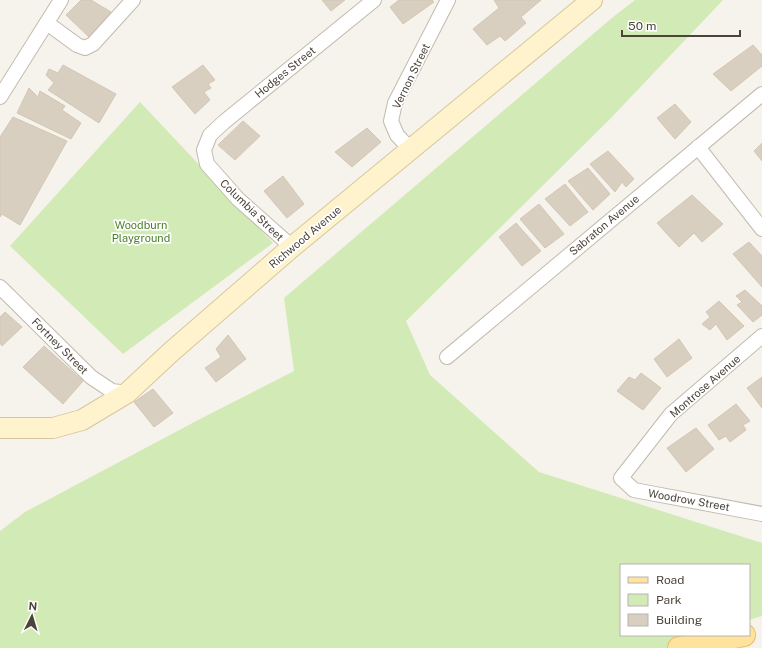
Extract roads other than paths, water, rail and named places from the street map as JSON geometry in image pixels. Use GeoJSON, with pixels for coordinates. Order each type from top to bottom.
{"type":"FeatureCollection","features":[{"type":"Feature","properties":{"kind":"main road"},"geometry":{"type":"LineString","coordinates":[[750,634],[762,633]]}},
{"type":"Feature","properties":{"kind":"main road"},"geometry":{"type":"LineString","coordinates":[[679,648],[739,636]]}},
{"type":"Feature","properties":{"kind":"street"},"geometry":{"type":"LineString","coordinates":[[0,97],[60,0]]}},
{"type":"Feature","properties":{"kind":"street"},"geometry":{"type":"LineString","coordinates":[[47,23],[77,46],[85,48],[93,44],[133,0]]}},
{"type":"Feature","properties":{"kind":"street","name":"Hodges Street"},"geometry":{"type":"LineString","coordinates":[[204,150],[210,136],[224,122],[374,0]]}},
{"type":"Feature","properties":{"kind":"street","name":"Vernon Street"},"geometry":{"type":"LineString","coordinates":[[411,150],[397,135],[391,121],[395,103],[448,0]]}},
{"type":"Feature","properties":{"kind":"street","name":"Richwood Avenue"},"geometry":{"type":"LineString","coordinates":[[0,428],[53,428],[82,420],[127,392],[171,352],[292,248],[592,0]]}},
{"type":"Feature","properties":{"kind":"street","name":"Sabraton Avenue"},"geometry":{"type":"LineString","coordinates":[[447,357],[762,94]]}},
{"type":"Feature","properties":{"kind":"street"},"geometry":{"type":"LineString","coordinates":[[698,147],[762,229]]}},
{"type":"Feature","properties":{"kind":"street","name":"Columbia Street"},"geometry":{"type":"LineString","coordinates":[[204,150],[207,164],[238,199],[292,248]]}},
{"type":"Feature","properties":{"kind":"street","name":"Fortney Street"},"geometry":{"type":"LineString","coordinates":[[0,287],[91,376],[112,391],[127,392]]}},
{"type":"Feature","properties":{"kind":"street","name":"Montrose Avenue"},"geometry":{"type":"LineString","coordinates":[[621,478],[671,414],[762,336]]}},
{"type":"Feature","properties":{"kind":"street","name":"Woodrow Street"},"geometry":{"type":"LineString","coordinates":[[621,478],[634,490],[762,514]]}},
{"type":"Feature","properties":{"kind":"park label","name":"Woodburn Playground"},"geometry":{"type":"Point","coordinates":[141,231]}}]}
